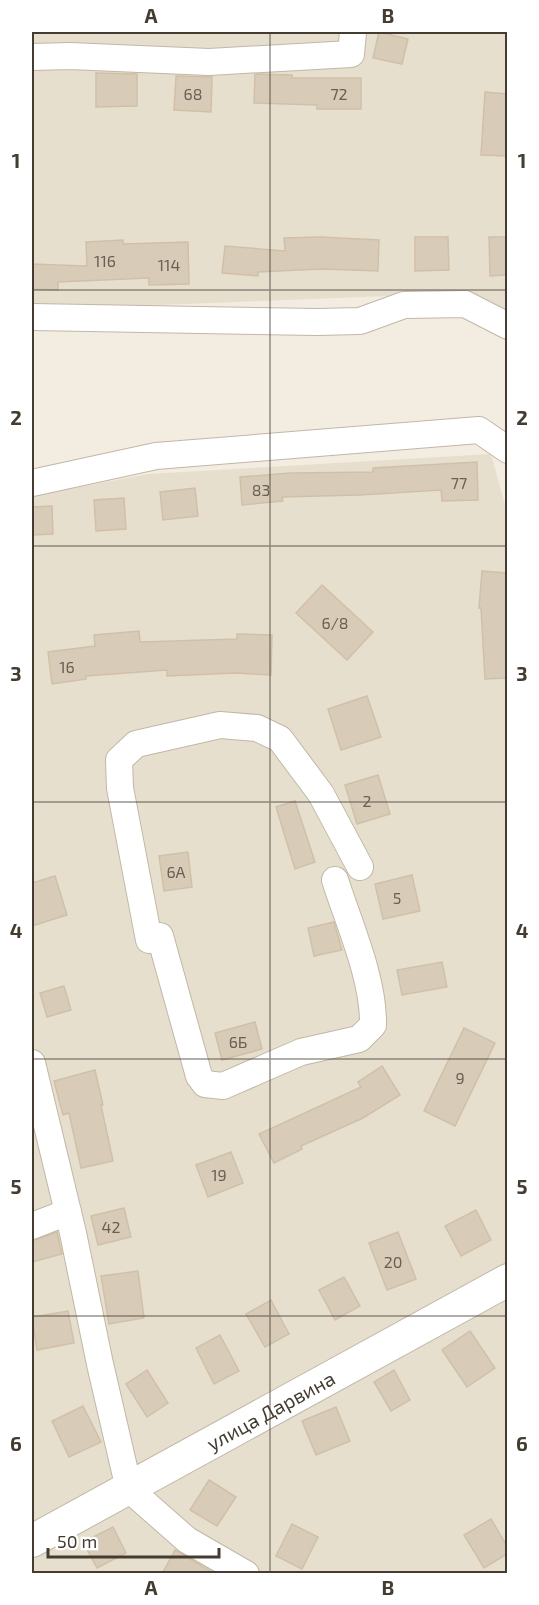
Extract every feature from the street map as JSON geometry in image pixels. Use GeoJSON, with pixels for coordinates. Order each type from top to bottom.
{"type":"FeatureCollection","features":[{"type":"Feature","properties":{"kind":"street"},"geometry":{"type":"LineString","coordinates":[[32,57],[70,56],[208,62],[351,54],[353,32]]}},
{"type":"Feature","properties":{"kind":"street"},"geometry":{"type":"LineString","coordinates":[[32,317],[339,322],[360,321],[404,305],[465,304],[507,326]]}},
{"type":"Feature","properties":{"kind":"street"},"geometry":{"type":"LineString","coordinates":[[32,483],[156,456],[479,430],[507,450]]}},
{"type":"Feature","properties":{"kind":"street"},"geometry":{"type":"LineString","coordinates":[[334,880],[368,983],[373,1004],[373,1025],[359,1039],[301,1052],[224,1086],[205,1084],[199,1076],[154,938],[120,788],[119,760],[136,744],[219,725],[257,728],[280,740],[321,794],[360,867]]}},
{"type":"Feature","properties":{"kind":"street"},"geometry":{"type":"LineString","coordinates":[[32,1063],[68,1212],[129,1489],[188,1540],[246,1574]]}},
{"type":"Feature","properties":{"kind":"street"},"geometry":{"type":"LineString","coordinates":[[32,1226],[68,1212]]}},
{"type":"Feature","properties":{"kind":"street","name":"улица Дарвина"},"geometry":{"type":"LineString","coordinates":[[32,1541],[507,1280]]}},
{"type":"Feature","properties":{"kind":"shaded area"},"geometry":{"type":"Polygon","coordinates":[[[32,32],[507,32],[507,327],[442,294],[32,310],[32,32]]]}},
{"type":"Feature","properties":{"kind":"shaded area"},"geometry":{"type":"Polygon","coordinates":[[[491,454],[508,515],[507,1573],[32,1574],[32,496],[148,474],[491,454]]]}},
{"type":"Feature","properties":{"kind":"building"},"geometry":{"type":"Polygon","coordinates":[[[379,32],[408,39],[402,64],[373,58],[379,32]]]}},
{"type":"Feature","properties":{"kind":"building"},"geometry":{"type":"Polygon","coordinates":[[[96,73],[137,74],[137,106],[96,107],[96,73]]]}},
{"type":"Feature","properties":{"kind":"building"},"geometry":{"type":"Polygon","coordinates":[[[255,74],[292,75],[292,78],[361,78],[361,109],[317,109],[317,105],[254,103],[255,74]]]}},
{"type":"Feature","properties":{"kind":"building"},"geometry":{"type":"Polygon","coordinates":[[[176,76],[212,77],[211,112],[174,110],[176,76]]]}},
{"type":"Feature","properties":{"kind":"building"},"geometry":{"type":"Polygon","coordinates":[[[485,92],[507,94],[507,156],[481,155],[485,92]]]}},
{"type":"Feature","properties":{"kind":"building"},"geometry":{"type":"Polygon","coordinates":[[[415,237],[448,237],[449,270],[415,271],[415,237]]]}},
{"type":"Feature","properties":{"kind":"building"},"geometry":{"type":"Polygon","coordinates":[[[489,237],[507,237],[507,275],[490,276],[489,237]]]}},
{"type":"Feature","properties":{"kind":"building"},"geometry":{"type":"Polygon","coordinates":[[[284,238],[379,240],[378,271],[322,269],[258,272],[258,276],[222,273],[225,246],[285,251],[284,238]]]}},
{"type":"Feature","properties":{"kind":"building"},"geometry":{"type":"Polygon","coordinates":[[[123,240],[123,244],[188,242],[189,284],[149,285],[149,278],[58,282],[58,290],[32,289],[32,264],[87,266],[86,242],[123,240]]]}},
{"type":"Feature","properties":{"kind":"building"},"geometry":{"type":"Polygon","coordinates":[[[477,462],[478,500],[442,501],[441,490],[282,497],[283,501],[242,505],[240,477],[290,473],[373,472],[373,468],[477,462]]]}},
{"type":"Feature","properties":{"kind":"building"},"geometry":{"type":"Polygon","coordinates":[[[195,488],[198,516],[163,520],[160,492],[195,488]]]}},
{"type":"Feature","properties":{"kind":"building"},"geometry":{"type":"Polygon","coordinates":[[[124,498],[126,529],[96,531],[94,500],[124,498]]]}},
{"type":"Feature","properties":{"kind":"building"},"geometry":{"type":"Polygon","coordinates":[[[52,506],[53,534],[32,535],[32,507],[52,506]]]}},
{"type":"Feature","properties":{"kind":"building"},"geometry":{"type":"Polygon","coordinates":[[[482,571],[507,573],[507,678],[485,679],[481,608],[479,608],[482,571]]]}},
{"type":"Feature","properties":{"kind":"building"},"geometry":{"type":"Polygon","coordinates":[[[322,585],[373,632],[347,660],[296,613],[322,585]]]}},
{"type":"Feature","properties":{"kind":"building"},"geometry":{"type":"Polygon","coordinates":[[[139,631],[140,642],[237,639],[237,634],[272,635],[271,675],[236,673],[167,676],[167,670],[86,676],[86,679],[52,684],[48,652],[95,646],[94,635],[139,631]]]}},
{"type":"Feature","properties":{"kind":"building"},"geometry":{"type":"Polygon","coordinates":[[[367,696],[381,737],[341,750],[328,709],[367,696]]]}},
{"type":"Feature","properties":{"kind":"building"},"geometry":{"type":"Polygon","coordinates":[[[378,775],[390,814],[357,824],[345,785],[378,775]]]}},
{"type":"Feature","properties":{"kind":"building"},"geometry":{"type":"Polygon","coordinates":[[[295,801],[315,862],[295,869],[276,807],[295,801]]]}},
{"type":"Feature","properties":{"kind":"building"},"geometry":{"type":"Polygon","coordinates":[[[188,852],[192,887],[164,891],[159,856],[188,852]]]}},
{"type":"Feature","properties":{"kind":"building"},"geometry":{"type":"Polygon","coordinates":[[[412,875],[420,911],[383,919],[375,884],[412,875]]]}},
{"type":"Feature","properties":{"kind":"building"},"geometry":{"type":"Polygon","coordinates":[[[55,876],[67,915],[32,926],[32,883],[55,876]]]}},
{"type":"Feature","properties":{"kind":"building"},"geometry":{"type":"Polygon","coordinates":[[[334,922],[342,950],[314,956],[308,928],[334,922]]]}},
{"type":"Feature","properties":{"kind":"building"},"geometry":{"type":"Polygon","coordinates":[[[442,962],[447,987],[402,995],[397,970],[442,962]]]}},
{"type":"Feature","properties":{"kind":"building"},"geometry":{"type":"Polygon","coordinates":[[[64,986],[71,1010],[47,1017],[40,993],[64,986]]]}},
{"type":"Feature","properties":{"kind":"building"},"geometry":{"type":"Polygon","coordinates":[[[255,1022],[262,1049],[222,1060],[215,1033],[255,1022]]]}},
{"type":"Feature","properties":{"kind":"building"},"geometry":{"type":"Polygon","coordinates":[[[464,1028],[495,1043],[455,1126],[424,1111],[464,1028]]]}},
{"type":"Feature","properties":{"kind":"building"},"geometry":{"type":"Polygon","coordinates":[[[382,1066],[400,1095],[363,1118],[301,1146],[302,1149],[274,1163],[259,1134],[361,1087],[358,1082],[382,1066]]]}},
{"type":"Feature","properties":{"kind":"building"},"geometry":{"type":"Polygon","coordinates":[[[95,1070],[113,1161],[81,1168],[69,1113],[63,1115],[54,1081],[95,1070]]]}},
{"type":"Feature","properties":{"kind":"building"},"geometry":{"type":"Polygon","coordinates":[[[231,1152],[243,1183],[208,1197],[196,1165],[231,1152]]]}},
{"type":"Feature","properties":{"kind":"building"},"geometry":{"type":"Polygon","coordinates":[[[124,1208],[131,1237],[98,1245],[91,1216],[124,1208]]]}},
{"type":"Feature","properties":{"kind":"building"},"geometry":{"type":"Polygon","coordinates":[[[476,1210],[491,1240],[461,1256],[445,1226],[476,1210]]]}},
{"type":"Feature","properties":{"kind":"building"},"geometry":{"type":"Polygon","coordinates":[[[57,1232],[62,1254],[32,1262],[32,1241],[57,1232]]]}},
{"type":"Feature","properties":{"kind":"building"},"geometry":{"type":"Polygon","coordinates":[[[398,1232],[416,1279],[387,1290],[369,1243],[398,1232]]]}},
{"type":"Feature","properties":{"kind":"building"},"geometry":{"type":"Polygon","coordinates":[[[138,1271],[144,1318],[109,1324],[101,1276],[138,1271]]]}},
{"type":"Feature","properties":{"kind":"building"},"geometry":{"type":"Polygon","coordinates":[[[344,1277],[360,1306],[335,1320],[319,1290],[344,1277]]]}},
{"type":"Feature","properties":{"kind":"building"},"geometry":{"type":"Polygon","coordinates":[[[271,1300],[289,1334],[265,1347],[246,1314],[271,1300]]]}},
{"type":"Feature","properties":{"kind":"building"},"geometry":{"type":"Polygon","coordinates":[[[68,1311],[74,1343],[37,1350],[32,1317],[68,1311]]]}},
{"type":"Feature","properties":{"kind":"building"},"geometry":{"type":"Polygon","coordinates":[[[470,1331],[495,1368],[467,1387],[442,1350],[470,1331]]]}},
{"type":"Feature","properties":{"kind":"building"},"geometry":{"type":"Polygon","coordinates":[[[220,1335],[239,1371],[214,1384],[196,1348],[220,1335]]]}},
{"type":"Feature","properties":{"kind":"building"},"geometry":{"type":"Polygon","coordinates":[[[147,1370],[168,1403],[147,1417],[126,1384],[147,1370]]]}},
{"type":"Feature","properties":{"kind":"building"},"geometry":{"type":"Polygon","coordinates":[[[394,1370],[410,1400],[391,1411],[374,1382],[394,1370]]]}},
{"type":"Feature","properties":{"kind":"building"},"geometry":{"type":"Polygon","coordinates":[[[83,1406],[101,1442],[69,1457],[52,1421],[83,1406]]]}},
{"type":"Feature","properties":{"kind":"building"},"geometry":{"type":"Polygon","coordinates":[[[336,1407],[350,1441],[316,1455],[302,1421],[336,1407]]]}},
{"type":"Feature","properties":{"kind":"building"},"geometry":{"type":"Polygon","coordinates":[[[209,1480],[236,1497],[217,1526],[190,1510],[209,1480]]]}},
{"type":"Feature","properties":{"kind":"building"},"geometry":{"type":"Polygon","coordinates":[[[491,1519],[507,1546],[507,1554],[484,1568],[464,1535],[491,1519]]]}},
{"type":"Feature","properties":{"kind":"building"},"geometry":{"type":"Polygon","coordinates":[[[292,1524],[318,1537],[302,1569],[276,1556],[292,1524]]]}},
{"type":"Feature","properties":{"kind":"building"},"geometry":{"type":"Polygon","coordinates":[[[113,1527],[126,1553],[97,1568],[83,1542],[113,1527]]]}},
{"type":"Feature","properties":{"kind":"building"},"geometry":{"type":"Polygon","coordinates":[[[175,1550],[215,1574],[162,1574],[175,1550]]]}}]}
